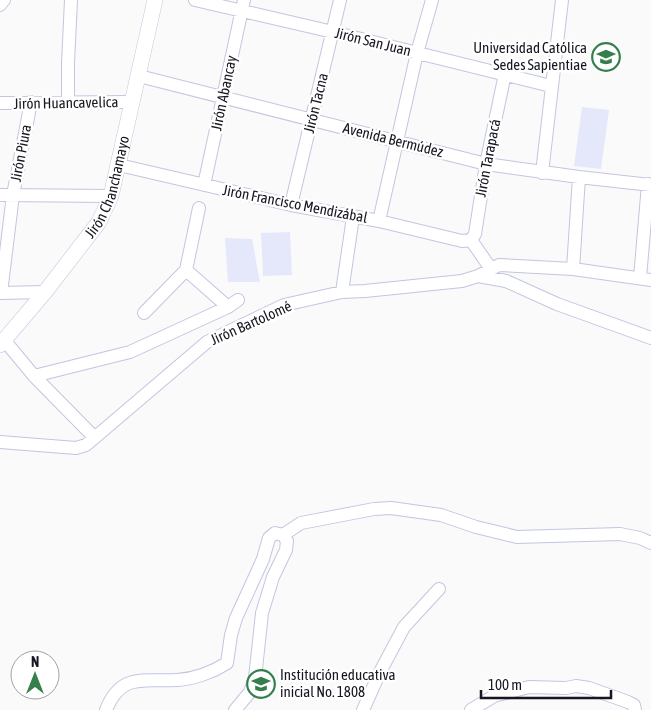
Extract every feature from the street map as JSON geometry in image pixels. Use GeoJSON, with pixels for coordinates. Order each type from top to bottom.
{"type":"FeatureCollection","features":[{"type":"Feature","properties":{"kind":"main road","name":"Jirón Chanchamayo"},"geometry":{"type":"LineString","coordinates":[[2,343],[45,292],[99,222],[111,196],[155,0]]}},
{"type":"Feature","properties":{"kind":"street"},"geometry":{"type":"LineString","coordinates":[[0,5],[4,0]]}},
{"type":"Feature","properties":{"kind":"street"},"geometry":{"type":"LineString","coordinates":[[68,103],[71,0]]}},
{"type":"Feature","properties":{"kind":"street","name":"Jirón San Juan"},"geometry":{"type":"LineString","coordinates":[[195,0],[243,6],[333,32],[551,86]]}},
{"type":"Feature","properties":{"kind":"street","name":"Jirón Tacna"},"geometry":{"type":"LineString","coordinates":[[291,205],[340,0]]}},
{"type":"Feature","properties":{"kind":"street"},"geometry":{"type":"LineString","coordinates":[[380,221],[417,53],[432,0]]}},
{"type":"Feature","properties":{"kind":"street"},"geometry":{"type":"LineString","coordinates":[[542,173],[562,0]]}},
{"type":"Feature","properties":{"kind":"street","name":"Jirón Abancay"},"geometry":{"type":"LineString","coordinates":[[204,185],[243,6]]}},
{"type":"Feature","properties":{"kind":"street","name":"Jirón Tarapacá"},"geometry":{"type":"LineString","coordinates":[[471,240],[474,234],[486,164],[505,74]]}},
{"type":"Feature","properties":{"kind":"street","name":"Avenida Bermúdez"},"geometry":{"type":"LineString","coordinates":[[139,76],[486,164],[579,178],[649,184]]}},
{"type":"Feature","properties":{"kind":"street","name":"Jirón Piura"},"geometry":{"type":"LineString","coordinates":[[1,293],[13,195],[31,102]]}},
{"type":"Feature","properties":{"kind":"street","name":"Jirón Huancavelica"},"geometry":{"type":"LineString","coordinates":[[0,103],[132,102]]}},
{"type":"Feature","properties":{"kind":"street","name":"Jirón Francisco Mendizábal"},"geometry":{"type":"LineString","coordinates":[[119,165],[291,205],[380,221],[462,241],[471,240]]}},
{"type":"Feature","properties":{"kind":"street"},"geometry":{"type":"LineString","coordinates":[[573,269],[579,178]]}},
{"type":"Feature","properties":{"kind":"street"},"geometry":{"type":"LineString","coordinates":[[471,240],[490,269],[499,265],[573,269],[645,279],[649,184]]}},
{"type":"Feature","properties":{"kind":"street"},"geometry":{"type":"LineString","coordinates":[[0,195],[111,196]]}},
{"type":"Feature","properties":{"kind":"street"},"geometry":{"type":"LineString","coordinates":[[144,313],[186,270],[199,208]]}},
{"type":"Feature","properties":{"kind":"street"},"geometry":{"type":"LineString","coordinates":[[342,292],[353,217]]}},
{"type":"Feature","properties":{"kind":"street","name":"Jirón Bartolomé"},"geometry":{"type":"LineString","coordinates":[[0,442],[76,448],[86,445],[207,342],[284,305],[342,292],[462,281],[478,276],[490,269]]}},
{"type":"Feature","properties":{"kind":"street"},"geometry":{"type":"LineString","coordinates":[[34,376],[130,352],[233,303],[186,270]]}},
{"type":"Feature","properties":{"kind":"street","name":"Jirón Bartolomé"},"geometry":{"type":"LineString","coordinates":[[478,276],[506,281],[566,308],[651,338]]}},
{"type":"Feature","properties":{"kind":"street"},"geometry":{"type":"LineString","coordinates":[[1,293],[45,292]]}},
{"type":"Feature","properties":{"kind":"street"},"geometry":{"type":"LineString","coordinates":[[2,343],[94,437]]}},
{"type":"Feature","properties":{"kind":"street"},"geometry":{"type":"LineString","coordinates":[[283,535],[297,525],[315,519],[391,508],[441,515],[476,527],[516,537],[620,534],[640,538],[651,543]]}},
{"type":"Feature","properties":{"kind":"street"},"geometry":{"type":"LineString","coordinates":[[106,710],[112,697],[131,681],[178,680],[199,676],[227,663],[231,635],[236,618],[263,559],[269,538],[276,533],[283,535],[287,541],[286,550],[273,576],[262,613],[255,678],[250,692],[236,710]]}},
{"type":"Feature","properties":{"kind":"street"},"geometry":{"type":"LineString","coordinates":[[362,710],[404,627],[439,589]]}},
{"type":"Feature","properties":{"kind":"street"},"geometry":{"type":"LineString","coordinates":[[471,710],[483,702],[506,692],[529,687],[551,686],[589,688],[628,702],[634,705],[635,710]]}},
{"type":"Feature","properties":{"kind":"shaded area"},"geometry":{"type":"Polygon","coordinates":[[[582,107],[609,110],[601,169],[574,166],[582,107]]]}},
{"type":"Feature","properties":{"kind":"shaded area"},"geometry":{"type":"Polygon","coordinates":[[[290,232],[292,275],[263,276],[261,233],[290,232]]]}},
{"type":"Feature","properties":{"kind":"shaded area"},"geometry":{"type":"Polygon","coordinates":[[[225,238],[252,239],[260,282],[228,282],[225,238]]]}},
{"type":"Feature","properties":{"kind":"place","name":"Universidad Católica Sedes Sapientiae"},"geometry":{"type":"Point","coordinates":[606,57]}},
{"type":"Feature","properties":{"kind":"place","name":"Institución educativa inicial No. 1808"},"geometry":{"type":"Point","coordinates":[261,684]}}]}
